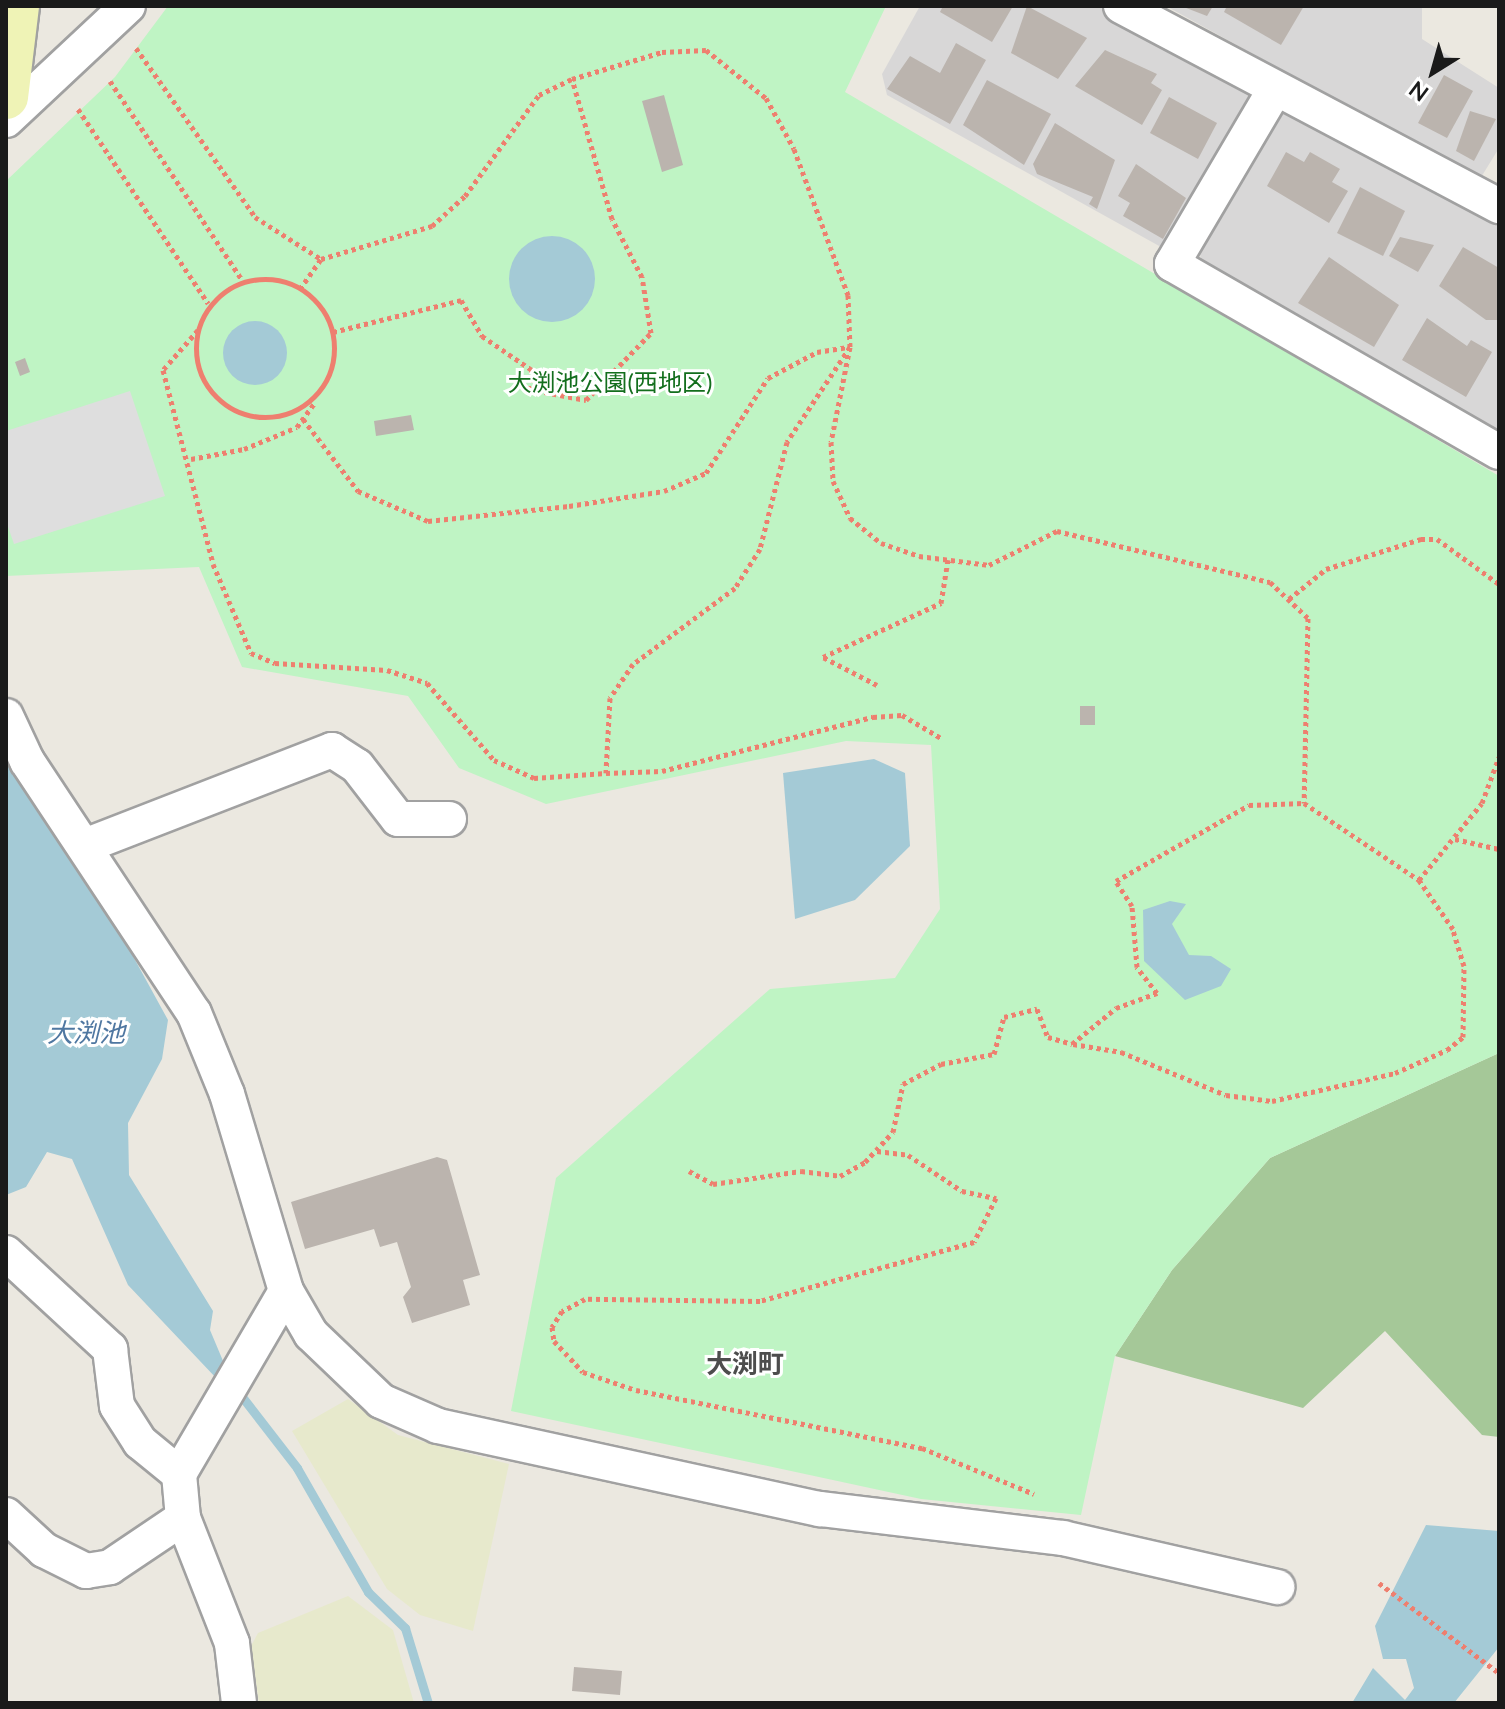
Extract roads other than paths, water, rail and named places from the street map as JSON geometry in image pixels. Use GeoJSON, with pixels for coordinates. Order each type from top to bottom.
{"type":"FeatureCollection","features":[{"type":"Feature","properties":{"kind":"street"},"geometry":{"type":"LineString","coordinates":[[6,97],[17,6]]}},
{"type":"Feature","properties":{"kind":"street"},"geometry":{"type":"LineString","coordinates":[[96,6],[97,41]]}},
{"type":"Feature","properties":{"kind":"street"},"geometry":{"type":"LineString","coordinates":[[6,120],[97,41],[128,6]]}},
{"type":"Feature","properties":{"kind":"street"},"geometry":{"type":"LineString","coordinates":[[1121,6],[1274,91],[1499,206]]}},
{"type":"Feature","properties":{"kind":"street"},"geometry":{"type":"LineString","coordinates":[[1274,91],[1172,264],[1499,452]]}},
{"type":"Feature","properties":{"kind":"street"},"geometry":{"type":"LineString","coordinates":[[6,716],[27,761],[87,845],[194,1013],[227,1094],[286,1291],[345,1373],[381,1401],[438,1426],[820,1509],[1063,1538],[1277,1587]]}},
{"type":"Feature","properties":{"kind":"street"},"geometry":{"type":"LineString","coordinates":[[87,845],[332,750],[357,766],[398,819],[449,819]]}},
{"type":"Feature","properties":{"kind":"street"},"geometry":{"type":"LineString","coordinates":[[6,1253],[110,1349],[117,1406],[140,1442],[179,1474]]}},
{"type":"Feature","properties":{"kind":"street"},"geometry":{"type":"LineString","coordinates":[[239,1703],[232,1643],[183,1518],[179,1474],[286,1291]]}},
{"type":"Feature","properties":{"kind":"street"},"geometry":{"type":"LineString","coordinates":[[6,1515],[44,1550],[86,1571],[110,1567],[183,1518]]}},
{"type":"Feature","properties":{"kind":"water"},"geometry":{"type":"Polygon","coordinates":[[[552,236],[568,240],[582,249],[591,263],[595,279],[591,295],[582,309],[568,318],[552,322],[536,318],[522,309],[513,295],[509,279],[513,263],[522,249],[536,240],[552,236]]]}},
{"type":"Feature","properties":{"kind":"water"},"geometry":{"type":"Polygon","coordinates":[[[255,321],[273,327],[281,335],[287,353],[281,371],[273,379],[255,385],[237,379],[229,371],[223,353],[229,335],[237,327],[255,321]]]}},
{"type":"Feature","properties":{"kind":"water"},"geometry":{"type":"Polygon","coordinates":[[[874,759],[905,773],[910,846],[855,900],[795,919],[783,773],[874,759]]]}},
{"type":"Feature","properties":{"kind":"water","name":"大渕池"},"geometry":{"type":"Polygon","coordinates":[[[6,761],[117,927],[168,1020],[162,1059],[128,1123],[129,1175],[213,1311],[210,1330],[226,1368],[217,1379],[128,1285],[72,1159],[47,1152],[26,1187],[6,1195],[6,761]]]}},
{"type":"Feature","properties":{"kind":"water"},"geometry":{"type":"Polygon","coordinates":[[[1170,901],[1186,904],[1172,924],[1189,955],[1211,956],[1231,969],[1221,986],[1185,1000],[1144,961],[1143,910],[1170,901]]]}},
{"type":"Feature","properties":{"kind":"water"},"geometry":{"type":"Polygon","coordinates":[[[1426,1525],[1499,1531],[1499,1647],[1454,1703],[1352,1703],[1373,1668],[1405,1700],[1414,1688],[1406,1659],[1383,1659],[1375,1626],[1426,1525]]]}},
{"type":"Feature","properties":{"kind":"waterway"},"geometry":{"type":"LineString","coordinates":[[236,1389],[297,1468],[368,1592],[405,1628],[428,1703]]}},
{"type":"Feature","properties":{"kind":"district","name":"大渕町"},"geometry":{"type":"Point","coordinates":[745,1364]}},
{"type":"Feature","properties":{"kind":"park label","name":"大渕池公園(西地区)"},"geometry":{"type":"Point","coordinates":[610,382]}}]}
